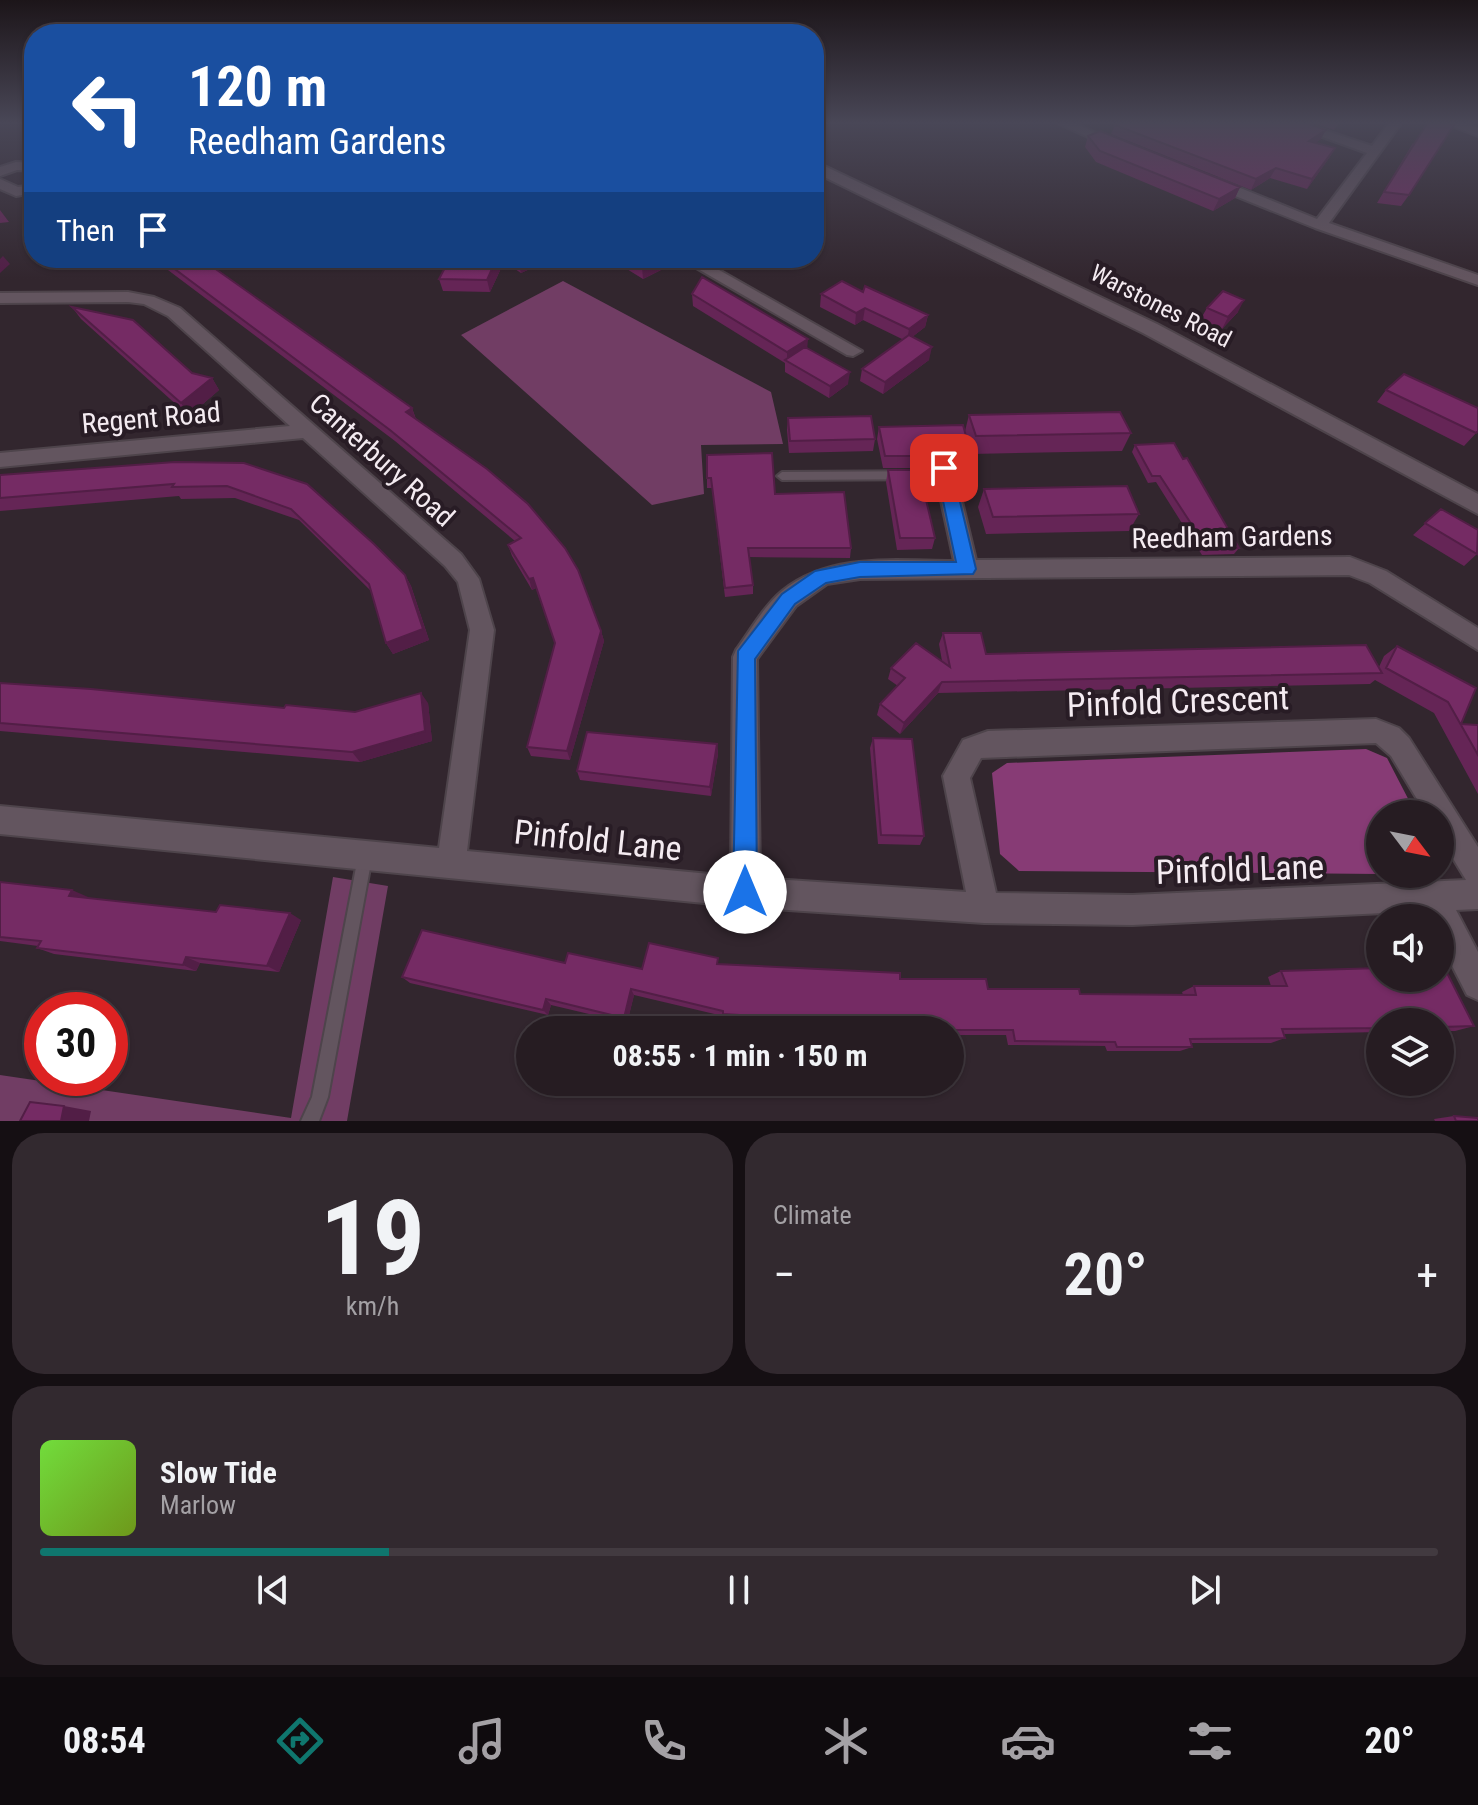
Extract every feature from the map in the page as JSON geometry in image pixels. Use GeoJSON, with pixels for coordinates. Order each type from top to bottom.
{"type":"FeatureCollection","features":[{"type":"Feature","properties":{"kind":"street","name":"Warstones Road"},"geometry":{"type":"LineString","coordinates":[[831,174],[1064,286],[1355,433],[1478,505]]}},
{"type":"Feature","properties":{"kind":"street"},"geometry":{"type":"LineString","coordinates":[[1320,225],[1357,174]]}},
{"type":"Feature","properties":{"kind":"street"},"geometry":{"type":"LineString","coordinates":[[1193,175],[1320,225],[1478,280]]}},
{"type":"Feature","properties":{"kind":"street"},"geometry":{"type":"LineString","coordinates":[[0,183],[16,192],[24,191]]}},
{"type":"Feature","properties":{"kind":"street"},"geometry":{"type":"LineString","coordinates":[[1415,259],[1442,278],[1478,295]]}},
{"type":"Feature","properties":{"kind":"street"},"geometry":{"type":"LineString","coordinates":[[705,268],[853,351]]}},
{"type":"Feature","properties":{"kind":"street","name":"Canterbury Road"},"geometry":{"type":"LineString","coordinates":[[0,298],[105,296],[162,306],[453,560],[468,579],[482,630],[451,862]]}},
{"type":"Feature","properties":{"kind":"street","name":"Regent Road"},"geometry":{"type":"LineString","coordinates":[[0,460],[306,431]]}},
{"type":"Feature","properties":{"kind":"street"},"geometry":{"type":"LineString","coordinates":[[945,471],[967,569]]}},
{"type":"Feature","properties":{"kind":"street","name":"Reedham Gardens"},"geometry":{"type":"LineString","coordinates":[[745,892],[745,657],[761,631],[788,599],[822,576],[860,570],[1350,566],[1378,577],[1478,640]]}},
{"type":"Feature","properties":{"kind":"street","name":"Pinfold Crescent"},"geometry":{"type":"LineString","coordinates":[[984,908],[956,776],[972,749],[988,743],[1376,731],[1390,736],[1400,747],[1478,873]]}},
{"type":"Feature","properties":{"kind":"street","name":"Pinfold Lane"},"geometry":{"type":"LineString","coordinates":[[0,820],[745,892],[984,908],[1148,909],[1478,894]]}},
{"type":"Feature","properties":{"kind":"street"},"geometry":{"type":"LineString","coordinates":[[1433,897],[1478,984]]}},
{"type":"Feature","properties":{"kind":"lane"},"geometry":{"type":"LineString","coordinates":[[782,476],[945,471]]}},
{"type":"Feature","properties":{"kind":"lane"},"geometry":{"type":"LineString","coordinates":[[310,1121],[320,1097],[366,853]]}},
{"type":"Feature","properties":{"kind":"shaded area"},"geometry":{"type":"Polygon","coordinates":[[[563,281],[771,392],[783,444],[701,445],[704,494],[652,505],[461,335],[563,281]]]}},
{"type":"Feature","properties":{"kind":"shaded area"},"geometry":{"type":"Polygon","coordinates":[[[1366,749],[1387,758],[1409,800],[1366,800],[1366,874],[1019,871],[1000,854],[992,773],[1007,763],[1366,749]]]}},
{"type":"Feature","properties":{"kind":"shaded area"},"geometry":{"type":"Polygon","coordinates":[[[333,877],[388,886],[347,1121],[0,1121],[0,1075],[24,1079],[24,1096],[128,1094],[291,1118],[333,877]]]}},
{"type":"Feature","properties":{"kind":"building"},"geometry":{"type":"Polygon","coordinates":[[[1158,174],[1208,174],[1240,187],[1219,199],[1158,174]]]}},
{"type":"Feature","properties":{"kind":"building"},"geometry":{"type":"Polygon","coordinates":[[[1244,174],[1265,174],[1256,179],[1244,174]]]}},
{"type":"Feature","properties":{"kind":"building"},"geometry":{"type":"Polygon","coordinates":[[[1297,174],[1315,174],[1312,179],[1297,174]]]}},
{"type":"Feature","properties":{"kind":"building"},"geometry":{"type":"Polygon","coordinates":[[[1395,174],[1422,174],[1409,195],[1384,192],[1395,174]]]}},
{"type":"Feature","properties":{"kind":"building"},"geometry":{"type":"Polygon","coordinates":[[[173,268],[214,268],[412,408],[406,412],[487,469],[528,504],[565,548],[578,570],[601,631],[567,751],[527,747],[555,643],[533,578],[529,579],[508,545],[521,538],[390,430],[173,268]]]}},
{"type":"Feature","properties":{"kind":"building"},"geometry":{"type":"Polygon","coordinates":[[[445,268],[492,268],[487,280],[439,279],[445,268]]]}},
{"type":"Feature","properties":{"kind":"building"},"geometry":{"type":"Polygon","coordinates":[[[702,277],[808,339],[787,352],[692,294],[702,277]]]}},
{"type":"Feature","properties":{"kind":"building"},"geometry":{"type":"Polygon","coordinates":[[[842,281],[863,292],[865,286],[928,315],[909,329],[865,308],[856,313],[821,294],[842,281]]]}},
{"type":"Feature","properties":{"kind":"building"},"geometry":{"type":"Polygon","coordinates":[[[1223,291],[1244,300],[1228,317],[1207,308],[1223,291]]]}},
{"type":"Feature","properties":{"kind":"building"},"geometry":{"type":"Polygon","coordinates":[[[72,307],[133,320],[192,373],[212,378],[181,403],[72,307]]]}},
{"type":"Feature","properties":{"kind":"building"},"geometry":{"type":"Polygon","coordinates":[[[909,335],[932,347],[885,382],[862,369],[909,335]]]}},
{"type":"Feature","properties":{"kind":"building"},"geometry":{"type":"Polygon","coordinates":[[[805,347],[850,372],[830,386],[785,360],[805,347]]]}},
{"type":"Feature","properties":{"kind":"building"},"geometry":{"type":"Polygon","coordinates":[[[1404,374],[1478,408],[1478,431],[1476,433],[1386,390],[1404,374]]]}},
{"type":"Feature","properties":{"kind":"building"},"geometry":{"type":"Polygon","coordinates":[[[1120,412],[1131,433],[976,436],[969,415],[1120,412]]]}},
{"type":"Feature","properties":{"kind":"building"},"geometry":{"type":"Polygon","coordinates":[[[871,416],[875,439],[790,441],[788,418],[871,416]]]}},
{"type":"Feature","properties":{"kind":"building"},"geometry":{"type":"Polygon","coordinates":[[[963,425],[969,447],[914,448],[916,456],[885,456],[879,427],[963,425]]]}},
{"type":"Feature","properties":{"kind":"building"},"geometry":{"type":"Polygon","coordinates":[[[1174,443],[1183,459],[1187,458],[1239,548],[1207,548],[1160,476],[1152,476],[1135,445],[1174,443]]]}},
{"type":"Feature","properties":{"kind":"building"},"geometry":{"type":"Polygon","coordinates":[[[772,453],[775,494],[844,492],[851,548],[748,548],[753,585],[725,588],[711,478],[707,478],[707,455],[772,453]]]}},
{"type":"Feature","properties":{"kind":"building"},"geometry":{"type":"Polygon","coordinates":[[[175,462],[244,463],[307,484],[405,575],[423,629],[386,643],[369,584],[291,509],[227,486],[172,487],[174,484],[0,498],[0,475],[175,462]]]}},
{"type":"Feature","properties":{"kind":"building"},"geometry":{"type":"Polygon","coordinates":[[[888,470],[919,470],[935,538],[900,538],[888,470]]]}},
{"type":"Feature","properties":{"kind":"building"},"geometry":{"type":"Polygon","coordinates":[[[1127,486],[1139,514],[993,517],[984,489],[1127,486]]]}},
{"type":"Feature","properties":{"kind":"building"},"geometry":{"type":"Polygon","coordinates":[[[1441,509],[1478,530],[1477,554],[1425,523],[1441,509]]]}},
{"type":"Feature","properties":{"kind":"building"},"geometry":{"type":"Polygon","coordinates":[[[943,633],[981,633],[986,654],[1366,645],[1382,673],[942,682],[904,723],[880,704],[905,678],[891,668],[916,643],[950,667],[943,633]]]}},
{"type":"Feature","properties":{"kind":"building"},"geometry":{"type":"Polygon","coordinates":[[[1397,646],[1476,688],[1461,724],[1478,725],[1478,755],[1448,702],[1386,668],[1397,646]]]}},
{"type":"Feature","properties":{"kind":"building"},"geometry":{"type":"Polygon","coordinates":[[[0,683],[355,712],[421,693],[425,731],[352,752],[0,723],[0,683]]]}},
{"type":"Feature","properties":{"kind":"building"},"geometry":{"type":"Polygon","coordinates":[[[587,732],[717,744],[710,787],[577,771],[587,732]]]}},
{"type":"Feature","properties":{"kind":"building"},"geometry":{"type":"Polygon","coordinates":[[[873,738],[912,739],[924,836],[881,835],[873,738]]]}},
{"type":"Feature","properties":{"kind":"building"},"geometry":{"type":"Polygon","coordinates":[[[0,882],[72,890],[69,896],[216,912],[220,905],[290,913],[267,966],[186,957],[183,965],[37,948],[41,941],[0,937],[0,882]]]}},
{"type":"Feature","properties":{"kind":"building"},"geometry":{"type":"Polygon","coordinates":[[[422,930],[565,963],[568,953],[642,969],[649,943],[718,958],[717,964],[900,973],[900,979],[986,979],[988,989],[1079,989],[1080,994],[1196,995],[1194,986],[1287,986],[1281,971],[1366,968],[1366,992],[1454,992],[1454,987],[1474,1026],[1454,1027],[1454,1008],[1366,1008],[1366,1028],[1282,1029],[1285,1038],[1190,1039],[1192,1047],[1117,1047],[1115,1042],[1015,1041],[1013,1030],[964,1030],[964,1016],[723,1014],[723,1011],[631,989],[624,1016],[546,999],[543,1010],[402,977],[422,930]]]}},
{"type":"Feature","properties":{"kind":"building"},"geometry":{"type":"Polygon","coordinates":[[[30,1102],[64,1106],[61,1121],[20,1121],[30,1102]]]}},
{"type":"Feature","properties":{"kind":"building"},"geometry":{"type":"Polygon","coordinates":[[[1454,1116],[1478,1118],[1478,1121],[1456,1121],[1454,1116]]]}},
{"type":"Feature","properties":{"kind":"route"},"geometry":{"type":"LineString","coordinates":[[745,892],[745,657],[761,631],[788,599],[822,576],[860,570],[967,569],[944,468]]}}]}
